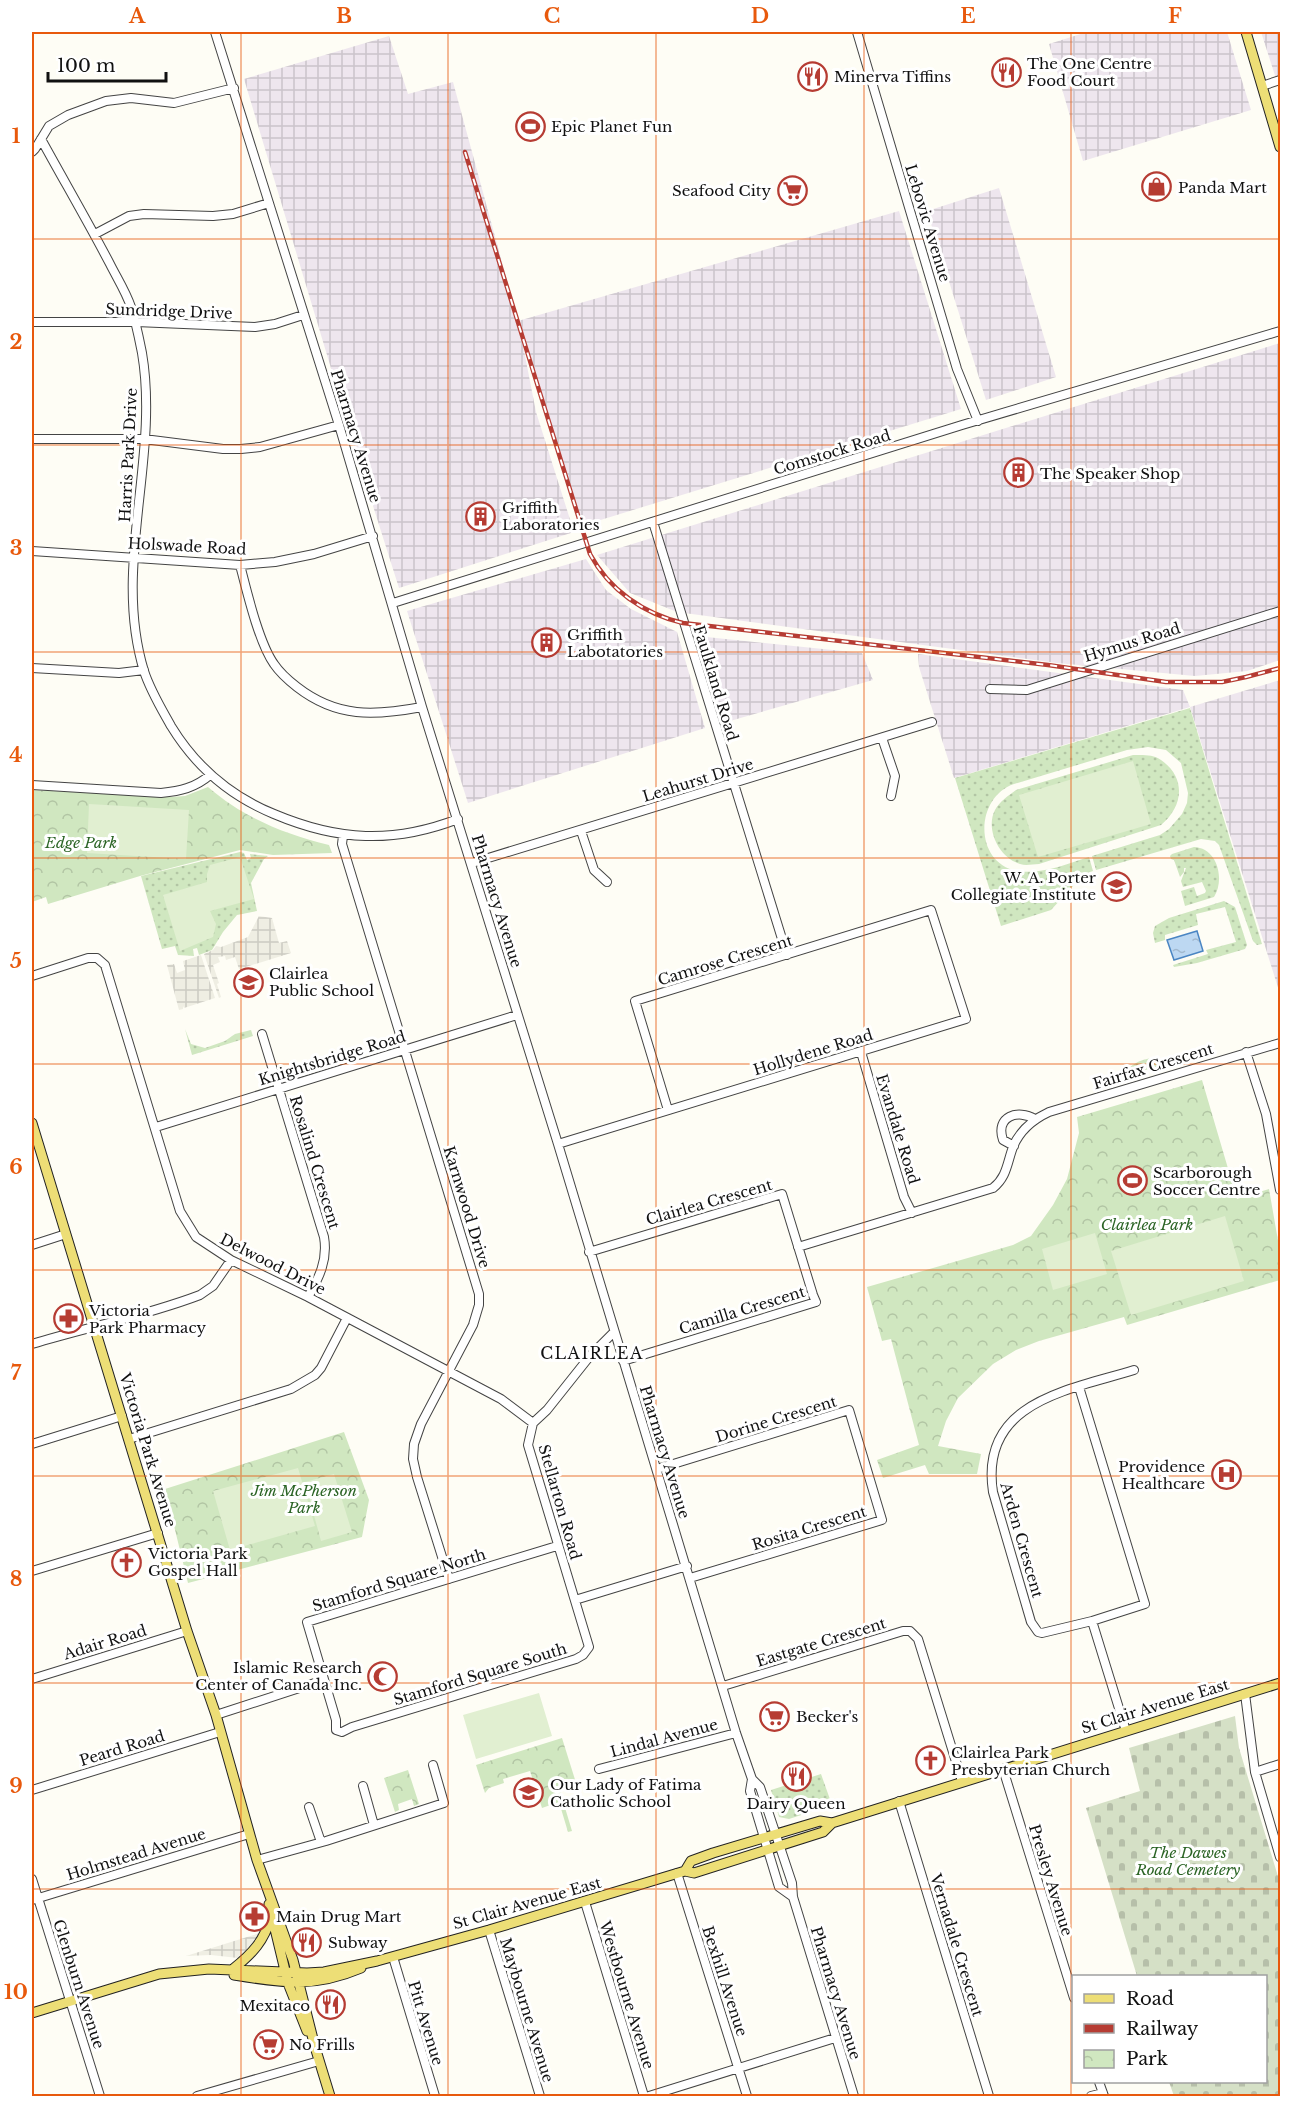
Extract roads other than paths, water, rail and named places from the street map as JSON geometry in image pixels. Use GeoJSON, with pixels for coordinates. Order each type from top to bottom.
{"type":"FeatureCollection","features":[{"type":"Feature","properties":{"kind":"main road"},"geometry":{"type":"LineString","coordinates":[[1246,32],[1281,147]]}},
{"type":"Feature","properties":{"kind":"main road","name":"Victoria Park Avenue"},"geometry":{"type":"LineString","coordinates":[[32,1123],[34,1143],[66,1234],[187,1631],[216,1715],[257,1860],[298,1978],[330,2097]]}},
{"type":"Feature","properties":{"kind":"main road","name":"St Clair Avenue East"},"geometry":{"type":"LineString","coordinates":[[223,1970],[229,1974],[298,1978],[393,1957],[681,1872],[694,1874],[823,1832],[832,1823],[899,1801],[1281,1683]]}},
{"type":"Feature","properties":{"kind":"main road","name":"St Clair Avenue East"},"geometry":{"type":"LineString","coordinates":[[681,1872],[694,1860],[820,1821],[832,1823]]}},
{"type":"Feature","properties":{"kind":"main road","name":"Victoria Park Avenue"},"geometry":{"type":"LineString","coordinates":[[267,1890],[271,1917],[287,1978],[300,2017],[315,2047]]}},
{"type":"Feature","properties":{"kind":"main road"},"geometry":{"type":"LineString","coordinates":[[233,1969],[254,1952],[271,1917]]}},
{"type":"Feature","properties":{"kind":"main road","name":"St Clair Avenue East"},"geometry":{"type":"LineString","coordinates":[[32,2013],[159,1974],[233,1969],[287,1978]]}},
{"type":"Feature","properties":{"kind":"street","name":"Pharmacy Avenue"},"geometry":{"type":"LineString","coordinates":[[215,32],[373,536],[422,707],[459,819],[736,1733],[752,1779],[760,1787],[792,1882],[793,1897],[854,2097]]}},
{"type":"Feature","properties":{"kind":"street","name":"Lebovic Avenue"},"geometry":{"type":"LineString","coordinates":[[857,32],[957,369],[978,421]]}},
{"type":"Feature","properties":{"kind":"street"},"geometry":{"type":"LineString","coordinates":[[1262,86],[1281,80]]}},
{"type":"Feature","properties":{"kind":"street"},"geometry":{"type":"LineString","coordinates":[[32,152],[50,126],[68,115],[106,101],[131,98],[174,103],[234,88]]}},
{"type":"Feature","properties":{"kind":"street","name":"Harris Park Drive"},"geometry":{"type":"LineString","coordinates":[[41,139],[95,234],[131,305],[136,322],[145,373],[144,439],[133,581],[134,621],[144,670],[157,702],[177,736],[210,775],[235,795],[258,808],[303,827],[343,836],[397,835],[459,819]]}},
{"type":"Feature","properties":{"kind":"street"},"geometry":{"type":"LineString","coordinates":[[95,234],[129,216],[144,213],[213,216],[233,214],[269,203]]}},
{"type":"Feature","properties":{"kind":"street","name":"Sundridge Drive"},"geometry":{"type":"LineString","coordinates":[[32,322],[136,322],[255,327],[275,324],[303,315]]}},
{"type":"Feature","properties":{"kind":"street","name":"Comstock Road"},"geometry":{"type":"LineString","coordinates":[[393,603],[978,421],[1281,331]]}},
{"type":"Feature","properties":{"kind":"street"},"geometry":{"type":"LineString","coordinates":[[32,439],[144,439],[223,449],[241,449],[270,444],[339,425]]}},
{"type":"Feature","properties":{"kind":"street","name":"Faulkland Road"},"geometry":{"type":"LineString","coordinates":[[653,522],[787,955]]}},
{"type":"Feature","properties":{"kind":"street","name":"Holswade Road"},"geometry":{"type":"LineString","coordinates":[[32,551],[240,565],[275,562],[314,554],[373,536]]}},
{"type":"Feature","properties":{"kind":"street"},"geometry":{"type":"LineString","coordinates":[[240,565],[265,647],[273,664],[285,678],[310,697],[342,711],[374,713],[422,707]]}},
{"type":"Feature","properties":{"kind":"street","name":"Hymus Road"},"geometry":{"type":"LineString","coordinates":[[990,689],[1027,690],[1281,611]]}},
{"type":"Feature","properties":{"kind":"street"},"geometry":{"type":"LineString","coordinates":[[32,668],[119,673],[144,670]]}},
{"type":"Feature","properties":{"kind":"street","name":"Leahurst Drive"},"geometry":{"type":"LineString","coordinates":[[472,864],[932,722]]}},
{"type":"Feature","properties":{"kind":"street"},"geometry":{"type":"LineString","coordinates":[[882,738],[895,776],[891,796]]}},
{"type":"Feature","properties":{"kind":"street"},"geometry":{"type":"LineString","coordinates":[[32,785],[161,793],[183,791],[197,785],[210,775]]}},
{"type":"Feature","properties":{"kind":"street"},"geometry":{"type":"LineString","coordinates":[[581,831],[594,870],[607,882]]}},
{"type":"Feature","properties":{"kind":"street","name":"Karnwood Drive"},"geometry":{"type":"LineString","coordinates":[[343,836],[342,844],[479,1294],[479,1305],[473,1324],[421,1424],[414,1444],[413,1459],[417,1478],[449,1579]]}},
{"type":"Feature","properties":{"kind":"street","name":"Camrose Crescent"},"geometry":{"type":"LineString","coordinates":[[669,1110],[634,1001],[931,910]]}},
{"type":"Feature","properties":{"kind":"street","name":"Hollydene Road"},"geometry":{"type":"LineString","coordinates":[[558,1144],[966,1019],[931,910]]}},
{"type":"Feature","properties":{"kind":"street","name":"Delwood Drive"},"geometry":{"type":"LineString","coordinates":[[32,976],[88,958],[97,958],[105,965],[184,1220],[196,1237],[231,1260],[308,1297],[501,1400],[533,1423]]}},
{"type":"Feature","properties":{"kind":"street","name":"Knightsbridge Road"},"geometry":{"type":"LineString","coordinates":[[156,1127],[517,1015]]}},
{"type":"Feature","properties":{"kind":"street","name":"Rosalind Crescent"},"geometry":{"type":"LineString","coordinates":[[262,1034],[326,1245],[324,1264],[308,1297]]}},
{"type":"Feature","properties":{"kind":"street","name":"Fairfax Crescent"},"geometry":{"type":"LineString","coordinates":[[798,1247],[993,1188],[1002,1181],[1014,1146],[1022,1132],[1035,1119],[1049,1112],[1281,1043]]}},
{"type":"Feature","properties":{"kind":"street","name":"Evandale Road"},"geometry":{"type":"LineString","coordinates":[[861,1052],[904,1197],[912,1213]]}},
{"type":"Feature","properties":{"kind":"street"},"geometry":{"type":"LineString","coordinates":[[1246,1052],[1268,1121],[1281,1190]]}},
{"type":"Feature","properties":{"kind":"street","name":"Fairfax Crescent"},"geometry":{"type":"LineString","coordinates":[[1014,1146],[1004,1140],[1000,1130],[1003,1121],[1009,1117],[1021,1115],[1035,1119]]}},
{"type":"Feature","properties":{"kind":"street","name":"Clairlea Crescent"},"geometry":{"type":"LineString","coordinates":[[590,1252],[782,1194],[798,1247]]}},
{"type":"Feature","properties":{"kind":"street"},"geometry":{"type":"LineString","coordinates":[[32,1245],[66,1234]]}},
{"type":"Feature","properties":{"kind":"street","name":"Camilla Crescent"},"geometry":{"type":"LineString","coordinates":[[623,1361],[816,1302],[798,1247]]}},
{"type":"Feature","properties":{"kind":"street"},"geometry":{"type":"LineString","coordinates":[[32,1344],[200,1295],[213,1286],[231,1260]]}},
{"type":"Feature","properties":{"kind":"street"},"geometry":{"type":"LineString","coordinates":[[129,1439],[291,1389],[315,1375],[321,1368],[347,1318]]}},
{"type":"Feature","properties":{"kind":"street"},"geometry":{"type":"LineString","coordinates":[[533,1423],[547,1410],[590,1356],[614,1332]]}},
{"type":"Feature","properties":{"kind":"street","name":"Arden Crescent"},"geometry":{"type":"LineString","coordinates":[[1092,1621],[1048,1632],[1038,1632],[1035,1628],[991,1482],[993,1458],[1005,1430],[1016,1416],[1040,1400],[1134,1370]]}},
{"type":"Feature","properties":{"kind":"street"},"geometry":{"type":"LineString","coordinates":[[1079,1387],[1145,1604],[1092,1621],[1126,1731]]}},
{"type":"Feature","properties":{"kind":"street","name":"Dorine Crescent"},"geometry":{"type":"LineString","coordinates":[[657,1470],[849,1410],[865,1466]]}},
{"type":"Feature","properties":{"kind":"street"},"geometry":{"type":"LineString","coordinates":[[32,1443],[122,1416]]}},
{"type":"Feature","properties":{"kind":"street","name":"Stellarton Road"},"geometry":{"type":"LineString","coordinates":[[533,1423],[528,1445],[574,1600]]}},
{"type":"Feature","properties":{"kind":"street","name":"Rosita Crescent"},"geometry":{"type":"LineString","coordinates":[[690,1578],[882,1520],[865,1466]]}},
{"type":"Feature","properties":{"kind":"street"},"geometry":{"type":"LineString","coordinates":[[32,1571],[158,1533]]}},
{"type":"Feature","properties":{"kind":"street","name":"Stamford Square North"},"geometry":{"type":"LineString","coordinates":[[324,1680],[307,1622],[557,1546]]}},
{"type":"Feature","properties":{"kind":"street"},"geometry":{"type":"LineString","coordinates":[[574,1600],[687,1566]]}},
{"type":"Feature","properties":{"kind":"street","name":"Stamford Square South"},"geometry":{"type":"LineString","coordinates":[[324,1680],[336,1720],[336,1728],[342,1732],[576,1659],[583,1655],[589,1647],[574,1600]]}},
{"type":"Feature","properties":{"kind":"street","name":"Eastgate Crescent"},"geometry":{"type":"LineString","coordinates":[[723,1686],[910,1630],[918,1639],[962,1781]]}},
{"type":"Feature","properties":{"kind":"street","name":"Adair Road"},"geometry":{"type":"LineString","coordinates":[[32,1679],[187,1631]]}},
{"type":"Feature","properties":{"kind":"street"},"geometry":{"type":"LineString","coordinates":[[216,1715],[324,1680]]}},
{"type":"Feature","properties":{"kind":"street"},"geometry":{"type":"LineString","coordinates":[[1245,1694],[1255,1772],[1281,1857]]}},
{"type":"Feature","properties":{"kind":"street","name":"Peard Road"},"geometry":{"type":"LineString","coordinates":[[32,1790],[220,1732]]}},
{"type":"Feature","properties":{"kind":"street","name":"Lindal Avenue"},"geometry":{"type":"LineString","coordinates":[[600,1769],[736,1733]]}},
{"type":"Feature","properties":{"kind":"street"},"geometry":{"type":"LineString","coordinates":[[1255,1772],[1281,1764]]}},
{"type":"Feature","properties":{"kind":"street"},"geometry":{"type":"LineString","coordinates":[[257,1860],[444,1803],[433,1765]]}},
{"type":"Feature","properties":{"kind":"street","name":"Presley Avenue"},"geometry":{"type":"LineString","coordinates":[[1002,1769],[1072,1992]]}},
{"type":"Feature","properties":{"kind":"street","name":"Pharmacy Avenue"},"geometry":{"type":"LineString","coordinates":[[752,1779],[750,1791],[779,1887],[793,1897]]}},
{"type":"Feature","properties":{"kind":"street"},"geometry":{"type":"LineString","coordinates":[[363,1786],[374,1825]]}},
{"type":"Feature","properties":{"kind":"street","name":"Vernadale Crescent"},"geometry":{"type":"LineString","coordinates":[[899,1801],[989,2097]]}},
{"type":"Feature","properties":{"kind":"street"},"geometry":{"type":"LineString","coordinates":[[309,1806],[321,1842]]}},
{"type":"Feature","properties":{"kind":"street","name":"Holmstead Avenue"},"geometry":{"type":"LineString","coordinates":[[35,1900],[249,1834]]}},
{"type":"Feature","properties":{"kind":"street","name":"Bexhill Avenue"},"geometry":{"type":"LineString","coordinates":[[681,1872],[747,2097]]}},
{"type":"Feature","properties":{"kind":"street","name":"Glenburn Avenue"},"geometry":{"type":"LineString","coordinates":[[32,1879],[35,1900],[100,2097]]}},
{"type":"Feature","properties":{"kind":"street","name":"Westbourne Avenue"},"geometry":{"type":"LineString","coordinates":[[585,1902],[644,2097]]}},
{"type":"Feature","properties":{"kind":"street","name":"Maybourne Avenue"},"geometry":{"type":"LineString","coordinates":[[489,1930],[540,2097]]}},
{"type":"Feature","properties":{"kind":"street","name":"Pitt Avenue"},"geometry":{"type":"LineString","coordinates":[[393,1957],[435,2097]]}},
{"type":"Feature","properties":{"kind":"street"},"geometry":{"type":"LineString","coordinates":[[649,2097],[835,2038]]}},
{"type":"Feature","properties":{"kind":"street"},"geometry":{"type":"LineString","coordinates":[[197,2097],[319,2061]]}},
{"type":"Feature","properties":{"kind":"street"},"geometry":{"type":"LineString","coordinates":[[1091,2097],[1103,2095]]}},
{"type":"Feature","properties":{"kind":"water"},"geometry":{"type":"Polygon","coordinates":[[[1197,931],[1203,951],[1174,960],[1167,940],[1197,931]]]}},
{"type":"Feature","properties":{"kind":"railway"},"geometry":{"type":"LineString","coordinates":[[465,152],[590,554],[607,579],[641,607],[683,623],[1048,665],[1166,682],[1222,682],[1280,668]]}},
{"type":"Feature","properties":{"kind":"place","name":"The One Centre Food Court"},"geometry":{"type":"Point","coordinates":[1006,72]}},
{"type":"Feature","properties":{"kind":"place","name":"Minerva Tiffins"},"geometry":{"type":"Point","coordinates":[813,76]}},
{"type":"Feature","properties":{"kind":"place","name":"Epic Planet Fun"},"geometry":{"type":"Point","coordinates":[530,126]}},
{"type":"Feature","properties":{"kind":"place","name":"Panda Mart"},"geometry":{"type":"Point","coordinates":[1157,187]}},
{"type":"Feature","properties":{"kind":"place","name":"Seafood City"},"geometry":{"type":"Point","coordinates":[792,190]}},
{"type":"Feature","properties":{"kind":"place","name":"The Speaker Shop"},"geometry":{"type":"Point","coordinates":[1019,473]}},
{"type":"Feature","properties":{"kind":"place","name":"Griffith Laboratories"},"geometry":{"type":"Point","coordinates":[481,516]}},
{"type":"Feature","properties":{"kind":"place","name":"Griffith Labotatories"},"geometry":{"type":"Point","coordinates":[546,643]}},
{"type":"Feature","properties":{"kind":"place","name":"W. A. Porter Collegiate Institute"},"geometry":{"type":"Point","coordinates":[1117,886]}},
{"type":"Feature","properties":{"kind":"place","name":"Clairlea Public School"},"geometry":{"type":"Point","coordinates":[248,982]}},
{"type":"Feature","properties":{"kind":"place","name":"Scarborough Soccer Centre"},"geometry":{"type":"Point","coordinates":[1132,1181]}},
{"type":"Feature","properties":{"kind":"place","name":"Victoria Park Pharmacy"},"geometry":{"type":"Point","coordinates":[68,1319]}},
{"type":"Feature","properties":{"kind":"place","name":"Providence Healthcare"},"geometry":{"type":"Point","coordinates":[1226,1475]}},
{"type":"Feature","properties":{"kind":"place","name":"Victoria Park Gospel Hall"},"geometry":{"type":"Point","coordinates":[127,1562]}},
{"type":"Feature","properties":{"kind":"place","name":"Islamic Research Center of Canada Inc."},"geometry":{"type":"Point","coordinates":[383,1676]}},
{"type":"Feature","properties":{"kind":"place","name":"Becker's"},"geometry":{"type":"Point","coordinates":[775,1716]}},
{"type":"Feature","properties":{"kind":"place","name":"Clairlea Park Presbyterian Church"},"geometry":{"type":"Point","coordinates":[930,1761]}},
{"type":"Feature","properties":{"kind":"place","name":"Dairy Queen"},"geometry":{"type":"Point","coordinates":[796,1776]}},
{"type":"Feature","properties":{"kind":"place","name":"Our Lady of Fatima Catholic School"},"geometry":{"type":"Point","coordinates":[529,1793]}},
{"type":"Feature","properties":{"kind":"place","name":"Main Drug Mart"},"geometry":{"type":"Point","coordinates":[255,1916]}},
{"type":"Feature","properties":{"kind":"place","name":"Subway"},"geometry":{"type":"Point","coordinates":[307,1942]}},
{"type":"Feature","properties":{"kind":"place","name":"Mexitaco"},"geometry":{"type":"Point","coordinates":[331,2005]}},
{"type":"Feature","properties":{"kind":"place","name":"No Frills"},"geometry":{"type":"Point","coordinates":[268,2044]}},
{"type":"Feature","properties":{"kind":"district","name":"CLAIRLEA"},"geometry":{"type":"Point","coordinates":[592,1353]}},
{"type":"Feature","properties":{"kind":"park label","name":"Edge Park"},"geometry":{"type":"Point","coordinates":[81,842]}},
{"type":"Feature","properties":{"kind":"park label","name":"Clairlea Park"},"geometry":{"type":"Point","coordinates":[1147,1224]}},
{"type":"Feature","properties":{"kind":"park label","name":"Jim McPherson Park"},"geometry":{"type":"Point","coordinates":[304,1498]}},
{"type":"Feature","properties":{"kind":"park label","name":"The Dawes Road Cemetery"},"geometry":{"type":"Point","coordinates":[1188,1860]}}]}
